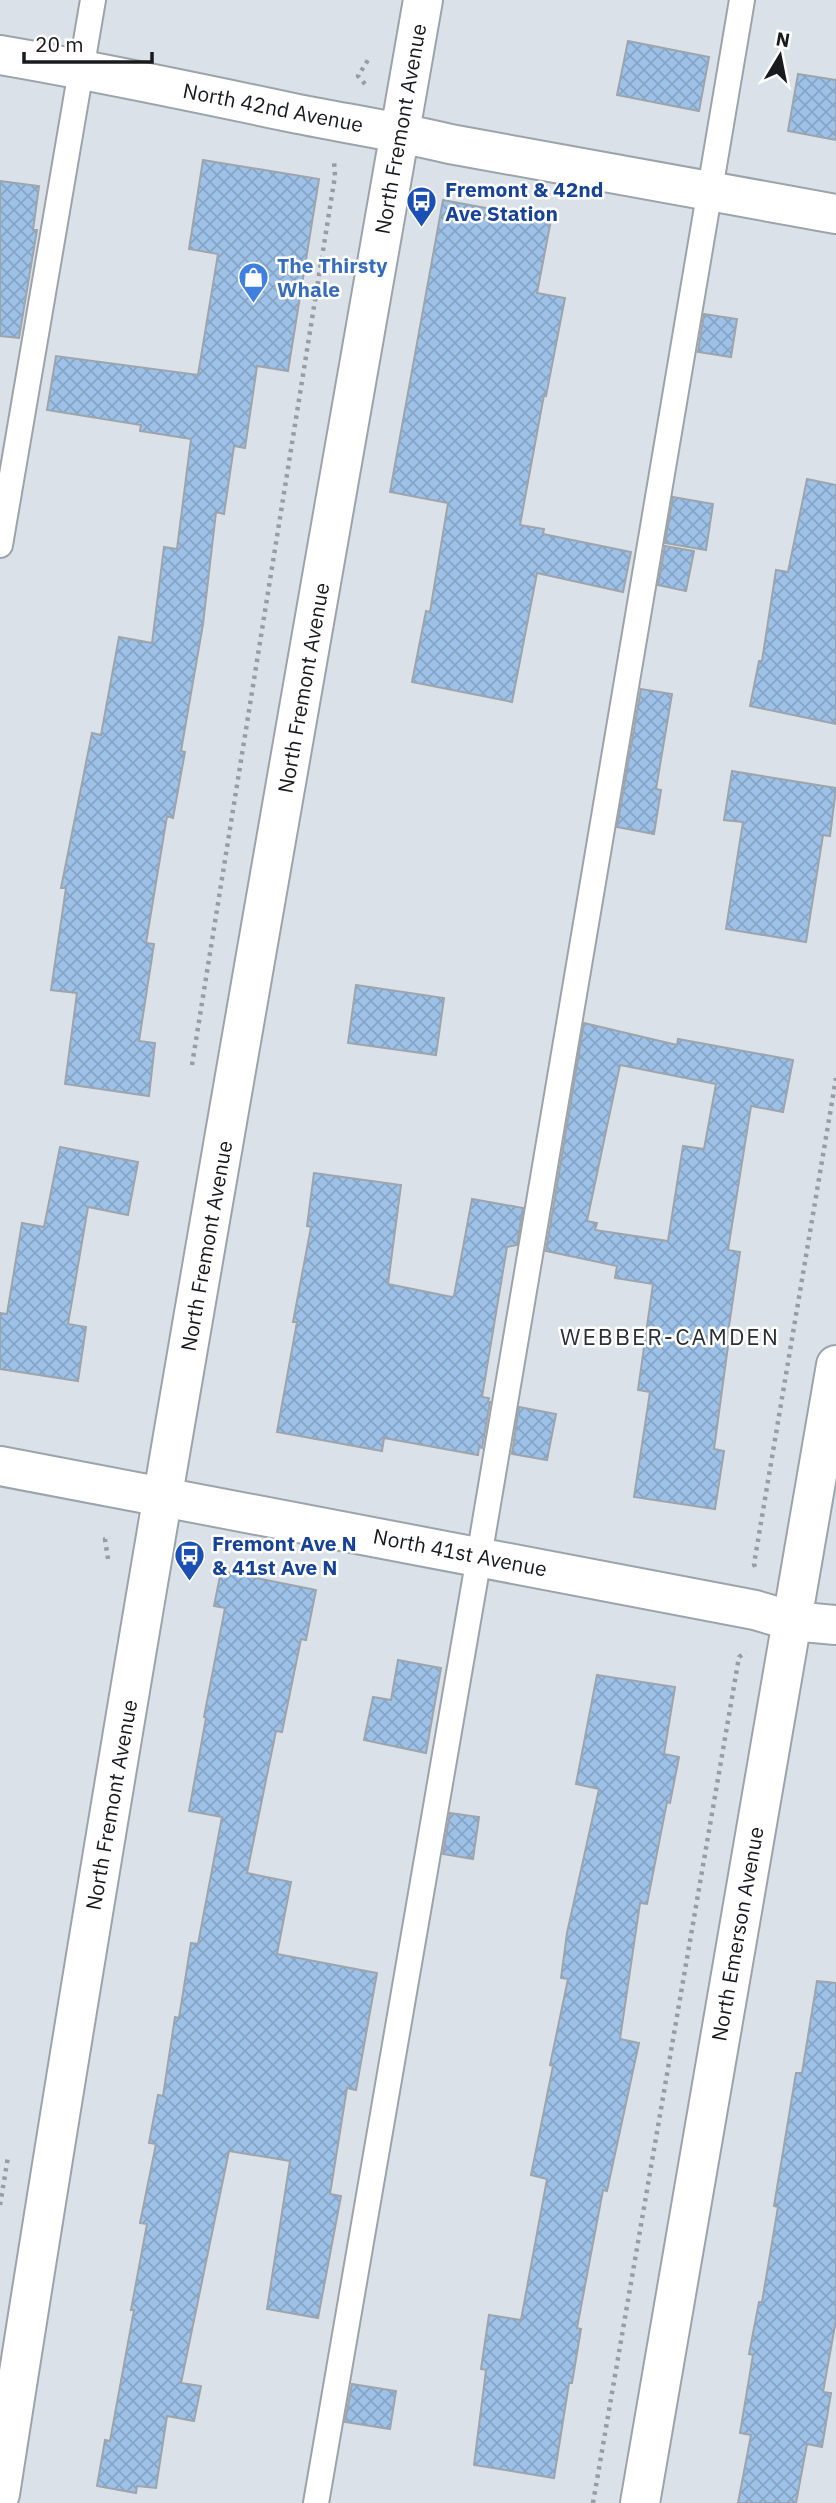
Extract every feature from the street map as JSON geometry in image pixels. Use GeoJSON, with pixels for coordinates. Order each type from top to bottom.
{"type":"FeatureCollection","features":[{"type":"Feature","properties":{"kind":"street","name":"North Fremont Avenue"},"geometry":{"type":"LineString","coordinates":[[0,2494],[54,2143],[424,0]]}},
{"type":"Feature","properties":{"kind":"street","name":"North 42nd Avenue"},"geometry":{"type":"LineString","coordinates":[[0,55],[450,144],[836,214]]}},
{"type":"Feature","properties":{"kind":"street","name":"North Emerson Avenue"},"geometry":{"type":"LineString","coordinates":[[640,2503],[836,1365]]}},
{"type":"Feature","properties":{"kind":"street","name":"North 41st Avenue"},"geometry":{"type":"LineString","coordinates":[[0,1466],[755,1610],[792,1621],[836,1625]]}},
{"type":"Feature","properties":{"kind":"lane"},"geometry":{"type":"LineString","coordinates":[[0,545],[93,0]]}},
{"type":"Feature","properties":{"kind":"lane"},"geometry":{"type":"LineString","coordinates":[[316,2503],[742,0]]}},
{"type":"Feature","properties":{"kind":"path"},"geometry":{"type":"LineString","coordinates":[[191,1070],[335,176],[334,159]]}},
{"type":"Feature","properties":{"kind":"path"},"geometry":{"type":"LineString","coordinates":[[759,1574],[754,1564],[836,1078]]}},
{"type":"Feature","properties":{"kind":"path"},"geometry":{"type":"LineString","coordinates":[[593,2503],[739,1657],[751,1648]]}},
{"type":"Feature","properties":{"kind":"building"},"geometry":{"type":"Polygon","coordinates":[[[628,41],[709,57],[699,111],[617,95],[628,41]]]}},
{"type":"Feature","properties":{"kind":"building"},"geometry":{"type":"Polygon","coordinates":[[[798,74],[836,80],[836,140],[788,131],[798,74]]]}},
{"type":"Feature","properties":{"kind":"building"},"geometry":{"type":"Polygon","coordinates":[[[203,160],[319,179],[288,371],[257,366],[245,448],[234,446],[224,514],[216,512],[203,624],[181,751],[185,752],[173,818],[167,816],[146,943],[154,944],[139,1041],[155,1043],[149,1096],[65,1084],[77,993],[51,990],[66,888],[61,888],[92,733],[101,735],[119,637],[152,643],[164,547],[177,549],[191,439],[140,431],[141,425],[47,410],[56,356],[198,375],[218,254],[189,249],[203,160]]]}},
{"type":"Feature","properties":{"kind":"building"},"geometry":{"type":"Polygon","coordinates":[[[0,181],[39,186],[33,230],[37,230],[19,338],[0,336],[0,181]]]}},
{"type":"Feature","properties":{"kind":"building"},"geometry":{"type":"Polygon","coordinates":[[[443,200],[551,220],[537,293],[565,298],[520,525],[544,529],[543,534],[631,552],[623,592],[537,573],[512,702],[412,682],[426,611],[430,612],[448,503],[390,492],[443,200]]]}},
{"type":"Feature","properties":{"kind":"building"},"geometry":{"type":"Polygon","coordinates":[[[704,314],[737,319],[731,357],[698,352],[704,314]]]}},
{"type":"Feature","properties":{"kind":"building"},"geometry":{"type":"Polygon","coordinates":[[[807,479],[836,485],[836,724],[750,706],[759,661],[762,661],[776,570],[788,572],[807,479]]]}},
{"type":"Feature","properties":{"kind":"building"},"geometry":{"type":"Polygon","coordinates":[[[673,497],[713,504],[706,550],[665,543],[673,497]]]}},
{"type":"Feature","properties":{"kind":"building"},"geometry":{"type":"Polygon","coordinates":[[[665,546],[694,551],[686,591],[658,585],[665,546]]]}},
{"type":"Feature","properties":{"kind":"building"},"geometry":{"type":"Polygon","coordinates":[[[641,689],[672,694],[656,789],[661,790],[654,834],[617,827],[641,689]]]}},
{"type":"Feature","properties":{"kind":"building"},"geometry":{"type":"Polygon","coordinates":[[[732,771],[836,788],[830,836],[823,835],[806,942],[726,929],[743,822],[724,820],[732,771]]]}},
{"type":"Feature","properties":{"kind":"building"},"geometry":{"type":"Polygon","coordinates":[[[356,985],[444,998],[436,1055],[348,1043],[356,985]]]}},
{"type":"Feature","properties":{"kind":"building"},"geometry":{"type":"Polygon","coordinates":[[[584,1023],[677,1045],[678,1039],[793,1060],[783,1112],[751,1106],[728,1250],[740,1252],[714,1449],[724,1451],[715,1509],[634,1497],[650,1392],[638,1390],[653,1284],[615,1278],[617,1266],[546,1251],[584,1023]],[[620,1065],[587,1221],[597,1223],[595,1230],[668,1241],[683,1146],[704,1149],[716,1084],[620,1065]]]}},
{"type":"Feature","properties":{"kind":"building"},"geometry":{"type":"Polygon","coordinates":[[[60,1147],[138,1162],[128,1215],[88,1207],[68,1324],[86,1327],[78,1381],[0,1369],[0,1313],[7,1314],[22,1223],[44,1227],[60,1147]]]}},
{"type":"Feature","properties":{"kind":"building"},"geometry":{"type":"Polygon","coordinates":[[[314,1173],[401,1185],[388,1284],[452,1297],[472,1199],[523,1208],[517,1245],[507,1247],[482,1397],[489,1398],[490,1402],[482,1448],[479,1447],[478,1455],[384,1438],[382,1451],[277,1432],[297,1322],[293,1322],[311,1227],[307,1226],[314,1173]]]}},
{"type":"Feature","properties":{"kind":"building"},"geometry":{"type":"Polygon","coordinates":[[[519,1407],[556,1414],[547,1460],[512,1454],[519,1407]]]}},
{"type":"Feature","properties":{"kind":"building"},"geometry":{"type":"Polygon","coordinates":[[[221,1571],[316,1590],[306,1640],[301,1639],[282,1732],[276,1731],[247,1873],[291,1882],[277,1954],[377,1973],[356,2090],[347,2088],[330,2194],[341,2196],[318,2318],[267,2309],[290,2161],[229,2151],[181,2383],[201,2386],[194,2421],[167,2416],[156,2488],[137,2486],[136,2493],[97,2486],[105,2440],[110,2441],[134,2310],[131,2310],[147,2224],[140,2223],[156,2144],[149,2143],[158,2095],[163,2096],[175,2017],[179,2018],[191,1943],[198,1944],[222,1817],[189,1811],[225,1608],[214,1606],[221,1571]]]}},
{"type":"Feature","properties":{"kind":"building"},"geometry":{"type":"Polygon","coordinates":[[[398,1660],[441,1668],[426,1753],[364,1740],[373,1697],[391,1700],[398,1660]]]}},
{"type":"Feature","properties":{"kind":"building"},"geometry":{"type":"Polygon","coordinates":[[[597,1675],[675,1687],[664,1754],[679,1757],[670,1803],[667,1802],[647,1904],[640,1903],[620,2039],[639,2043],[607,2191],[603,2190],[577,2328],[581,2329],[572,2383],[569,2383],[554,2478],[474,2465],[486,2370],[481,2369],[489,2315],[521,2320],[547,2179],[531,2175],[568,1979],[561,1978],[567,1933],[599,1789],[576,1784],[597,1675]]]}},
{"type":"Feature","properties":{"kind":"building"},"geometry":{"type":"Polygon","coordinates":[[[450,1813],[479,1817],[473,1859],[443,1854],[450,1813]]]}},
{"type":"Feature","properties":{"kind":"building"},"geometry":{"type":"Polygon","coordinates":[[[817,1981],[836,1983],[836,2320],[823,2392],[831,2393],[822,2447],[807,2444],[796,2503],[738,2503],[751,2435],[740,2433],[753,2355],[749,2354],[759,2302],[762,2302],[778,2207],[774,2206],[796,2073],[802,2073],[817,1981]]]}},
{"type":"Feature","properties":{"kind":"building"},"geometry":{"type":"Polygon","coordinates":[[[352,2384],[396,2391],[390,2429],[345,2422],[352,2384]]]}},
{"type":"Feature","properties":{"kind":"place","name":"Fremont & 42nd Ave Station"},"geometry":{"type":"Point","coordinates":[422,229]}},
{"type":"Feature","properties":{"kind":"place","name":"The Thirsty Whale"},"geometry":{"type":"Point","coordinates":[254,305]}},
{"type":"Feature","properties":{"kind":"place","name":"Fremont Ave N & 41st Ave N"},"geometry":{"type":"Point","coordinates":[189,1583]}},
{"type":"Feature","properties":{"kind":"district","name":"WEBBER-CAMDEN"},"geometry":{"type":"Point","coordinates":[670,1337]}}]}
